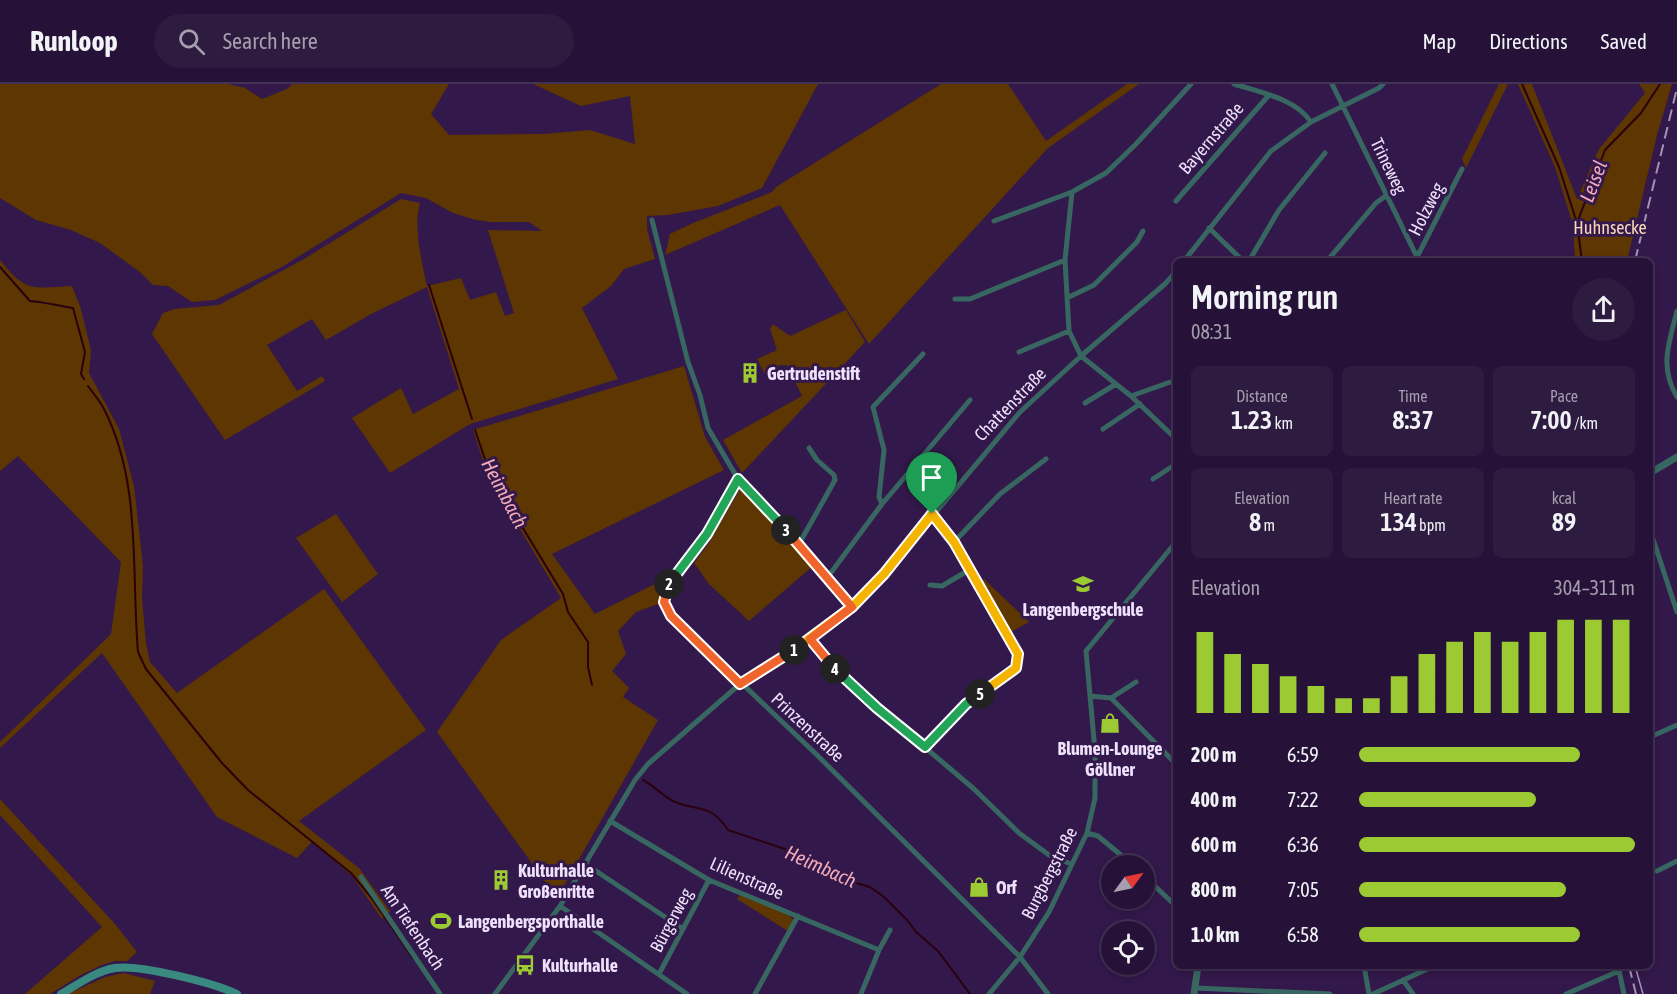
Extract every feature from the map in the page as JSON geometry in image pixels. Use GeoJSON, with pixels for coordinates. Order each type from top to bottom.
{"type":"FeatureCollection","features":[{"type":"Feature","properties":{"kind":"main road"},"geometry":{"type":"LineString","coordinates":[[61,994],[85,980],[115,968],[139,969],[210,984],[237,994]]}},
{"type":"Feature","properties":{"kind":"street"},"geometry":{"type":"LineString","coordinates":[[994,221],[1072,192],[1106,173],[1191,84]]}},
{"type":"Feature","properties":{"kind":"street","name":"Bayernstraße"},"geometry":{"type":"LineString","coordinates":[[1234,84],[1269,95],[1301,110],[1311,122]]}},
{"type":"Feature","properties":{"kind":"street","name":"Trineweg"},"geometry":{"type":"LineString","coordinates":[[1332,84],[1416,258]]}},
{"type":"Feature","properties":{"kind":"street"},"geometry":{"type":"LineString","coordinates":[[1186,258],[1271,152],[1311,122],[1383,84]]}},
{"type":"Feature","properties":{"kind":"street","name":"Bayernstraße"},"geometry":{"type":"LineString","coordinates":[[1176,201],[1269,95]]}},
{"type":"Feature","properties":{"kind":"street"},"geometry":{"type":"LineString","coordinates":[[1251,258],[1279,210],[1325,153]]}},
{"type":"Feature","properties":{"kind":"street","name":"Holzweg"},"geometry":{"type":"LineString","coordinates":[[1418,258],[1462,169]]}},
{"type":"Feature","properties":{"kind":"street"},"geometry":{"type":"LineString","coordinates":[[1072,192],[1065,260],[1070,331],[1081,356],[1131,396],[1173,436]]}},
{"type":"Feature","properties":{"kind":"street"},"geometry":{"type":"LineString","coordinates":[[1330,258],[1376,203],[1386,195]]}},
{"type":"Feature","properties":{"kind":"street"},"geometry":{"type":"LineString","coordinates":[[652,220],[688,362],[700,395],[708,428],[738,479],[799,544],[852,607]]}},
{"type":"Feature","properties":{"kind":"street"},"geometry":{"type":"LineString","coordinates":[[1209,228],[1240,258]]}},
{"type":"Feature","properties":{"kind":"street"},"geometry":{"type":"LineString","coordinates":[[1067,298],[1094,285],[1137,242],[1143,231]]}},
{"type":"Feature","properties":{"kind":"street"},"geometry":{"type":"LineString","coordinates":[[955,299],[970,298],[1065,260]]}},
{"type":"Feature","properties":{"kind":"street","name":"Chattenstraße"},"geometry":{"type":"LineString","coordinates":[[495,994],[560,906],[610,820],[648,764],[740,684],[773,665],[852,607],[884,574],[932,514],[1020,412],[1173,275]]}},
{"type":"Feature","properties":{"kind":"street"},"geometry":{"type":"LineString","coordinates":[[1677,311],[1666,363],[1667,375],[1677,397]]}},
{"type":"Feature","properties":{"kind":"street"},"geometry":{"type":"LineString","coordinates":[[1019,352],[1070,331]]}},
{"type":"Feature","properties":{"kind":"street"},"geometry":{"type":"LineString","coordinates":[[882,504],[879,497],[884,450],[873,407],[922,354]]}},
{"type":"Feature","properties":{"kind":"street"},"geometry":{"type":"LineString","coordinates":[[1131,396],[1173,381]]}},
{"type":"Feature","properties":{"kind":"street"},"geometry":{"type":"LineString","coordinates":[[1085,404],[1116,384]]}},
{"type":"Feature","properties":{"kind":"street"},"geometry":{"type":"LineString","coordinates":[[827,578],[882,504],[970,400]]}},
{"type":"Feature","properties":{"kind":"street"},"geometry":{"type":"LineString","coordinates":[[1103,429],[1140,404]]}},
{"type":"Feature","properties":{"kind":"street"},"geometry":{"type":"LineString","coordinates":[[799,544],[835,480],[834,475],[817,460],[809,448]]}},
{"type":"Feature","properties":{"kind":"street"},"geometry":{"type":"LineString","coordinates":[[1653,471],[1677,457]]}},
{"type":"Feature","properties":{"kind":"street"},"geometry":{"type":"LineString","coordinates":[[954,542],[1000,494],[1046,459]]}},
{"type":"Feature","properties":{"kind":"street"},"geometry":{"type":"LineString","coordinates":[[1153,479],[1173,466]]}},
{"type":"Feature","properties":{"kind":"street","name":"Prinzenstraße"},"geometry":{"type":"LineString","coordinates":[[738,479],[707,534],[668,586],[664,602],[671,616],[816,754],[1020,957],[1048,994]]}},
{"type":"Feature","properties":{"kind":"street"},"geometry":{"type":"LineString","coordinates":[[925,747],[966,704],[1016,668],[1018,654],[954,542],[932,514]]}},
{"type":"Feature","properties":{"kind":"street"},"geometry":{"type":"LineString","coordinates":[[1653,539],[1677,612]]}},
{"type":"Feature","properties":{"kind":"street","name":"Burgbergstraße"},"geometry":{"type":"LineString","coordinates":[[989,994],[1020,957],[1049,912],[1088,833],[1095,798],[1095,751],[1086,651],[1173,546]]}},
{"type":"Feature","properties":{"kind":"street"},"geometry":{"type":"LineString","coordinates":[[930,585],[942,586],[969,570]]}},
{"type":"Feature","properties":{"kind":"street"},"geometry":{"type":"LineString","coordinates":[[810,639],[841,676],[974,789],[1019,833],[1049,855],[1071,864]]}},
{"type":"Feature","properties":{"kind":"street"},"geometry":{"type":"LineString","coordinates":[[1090,696],[1111,698],[1136,682]]}},
{"type":"Feature","properties":{"kind":"street"},"geometry":{"type":"LineString","coordinates":[[1111,698],[1173,761]]}},
{"type":"Feature","properties":{"kind":"street"},"geometry":{"type":"LineString","coordinates":[[1653,736],[1677,725]]}},
{"type":"Feature","properties":{"kind":"street","name":"Lilienstraße"},"geometry":{"type":"LineString","coordinates":[[610,820],[709,880],[879,950]]}},
{"type":"Feature","properties":{"kind":"street"},"geometry":{"type":"LineString","coordinates":[[1088,833],[1098,836],[1121,855]]}},
{"type":"Feature","properties":{"kind":"street"},"geometry":{"type":"LineString","coordinates":[[1657,871],[1677,861]]}},
{"type":"Feature","properties":{"kind":"street"},"geometry":{"type":"LineString","coordinates":[[584,863],[682,929]]}},
{"type":"Feature","properties":{"kind":"street","name":"Am Tiefenbach"},"geometry":{"type":"LineString","coordinates":[[361,877],[440,994]]}},
{"type":"Feature","properties":{"kind":"street","name":"Bürgerweg"},"geometry":{"type":"LineString","coordinates":[[659,974],[709,880]]}},
{"type":"Feature","properties":{"kind":"street"},"geometry":{"type":"LineString","coordinates":[[1155,886],[1173,903]]}},
{"type":"Feature","properties":{"kind":"street"},"geometry":{"type":"LineString","coordinates":[[560,906],[687,994]]}},
{"type":"Feature","properties":{"kind":"street"},"geometry":{"type":"LineString","coordinates":[[755,994],[798,916]]}},
{"type":"Feature","properties":{"kind":"street"},"geometry":{"type":"LineString","coordinates":[[861,994],[890,930]]}},
{"type":"Feature","properties":{"kind":"street"},"geometry":{"type":"LineString","coordinates":[[1198,969],[1195,991],[1330,994]]}},
{"type":"Feature","properties":{"kind":"street"},"geometry":{"type":"LineString","coordinates":[[1366,969],[1371,994],[1427,969]]}},
{"type":"Feature","properties":{"kind":"street"},"geometry":{"type":"LineString","coordinates":[[1566,994],[1619,969],[1624,994]]}},
{"type":"Feature","properties":{"kind":"street"},"geometry":{"type":"LineString","coordinates":[[1403,980],[1413,994]]}},
{"type":"Feature","properties":{"kind":"green space"},"geometry":{"type":"Polygon","coordinates":[[[0,84],[228,84],[245,88],[262,99],[287,89],[292,84],[449,84],[431,114],[449,135],[543,134],[590,130],[635,144],[630,96],[581,106],[533,84],[818,84],[762,188],[718,206],[668,215],[647,216],[647,229],[655,259],[624,269],[611,286],[582,308],[618,379],[470,424],[390,473],[352,418],[401,388],[413,414],[459,389],[427,287],[371,314],[326,340],[312,319],[267,345],[297,391],[322,376],[325,381],[225,440],[152,334],[163,313],[174,309],[219,305],[304,259],[401,199],[420,203],[417,222],[427,286],[461,278],[470,300],[496,292],[505,316],[514,313],[488,230],[542,231],[529,222],[476,220],[453,213],[426,198],[401,193],[280,268],[215,300],[192,302],[168,286],[153,285],[140,272],[100,243],[71,230],[36,220],[0,198],[0,84]]]}},
{"type":"Feature","properties":{"kind":"green space"},"geometry":{"type":"Polygon","coordinates":[[[941,84],[1008,84],[1046,141],[1127,84],[1139,84],[1048,148],[869,344],[780,205],[665,255],[670,234],[772,192],[776,187],[941,84]]]}},
{"type":"Feature","properties":{"kind":"green space"},"geometry":{"type":"Polygon","coordinates":[[[1499,84],[1508,84],[1466,168],[1462,159],[1499,84]]]}},
{"type":"Feature","properties":{"kind":"green space","name":"Huhnsecke"},"geometry":{"type":"Polygon","coordinates":[[[1518,84],[1532,84],[1577,199],[1599,149],[1645,93],[1639,84],[1672,84],[1657,135],[1628,258],[1575,258],[1573,225],[1555,167],[1518,84]]]}},
{"type":"Feature","properties":{"kind":"green space"},"geometry":{"type":"Polygon","coordinates":[[[0,260],[17,278],[31,286],[72,286],[80,306],[91,350],[89,373],[119,429],[134,486],[143,566],[142,598],[146,644],[150,662],[177,693],[324,589],[426,730],[299,821],[359,868],[390,911],[382,919],[352,876],[312,842],[297,858],[217,817],[102,653],[0,748],[0,742],[111,634],[121,562],[18,456],[0,471],[0,260]]]}},
{"type":"Feature","properties":{"kind":"green space"},"geometry":{"type":"Polygon","coordinates":[[[846,310],[865,342],[742,473],[723,440],[802,396],[787,365],[780,365],[767,378],[757,359],[777,350],[770,329],[773,324],[790,336],[846,310]]]}},
{"type":"Feature","properties":{"kind":"green space"},"geometry":{"type":"Polygon","coordinates":[[[684,366],[705,437],[724,470],[552,554],[595,614],[663,580],[661,603],[636,612],[618,631],[626,654],[612,671],[629,688],[623,697],[658,720],[557,898],[437,732],[501,640],[561,598],[488,475],[473,430],[684,366]]]}},
{"type":"Feature","properties":{"kind":"green space"},"geometry":{"type":"Polygon","coordinates":[[[741,487],[813,566],[749,621],[709,584],[694,563],[709,543],[741,487]]]}},
{"type":"Feature","properties":{"kind":"green space"},"geometry":{"type":"Polygon","coordinates":[[[336,514],[378,574],[342,602],[296,538],[336,514]]]}},
{"type":"Feature","properties":{"kind":"green space"},"geometry":{"type":"Polygon","coordinates":[[[984,579],[1029,622],[1011,632],[981,581],[984,579]]]}},
{"type":"Feature","properties":{"kind":"green space"},"geometry":{"type":"Polygon","coordinates":[[[0,799],[115,924],[137,952],[127,961],[115,961],[102,965],[50,994],[25,994],[102,927],[0,815],[0,799]]]}},
{"type":"Feature","properties":{"kind":"green space"},"geometry":{"type":"Polygon","coordinates":[[[740,895],[789,915],[793,920],[788,931],[737,899],[740,895]]]}},
{"type":"Feature","properties":{"kind":"green space"},"geometry":{"type":"Polygon","coordinates":[[[124,973],[155,981],[150,994],[68,994],[105,977],[124,973]]]}},
{"type":"Feature","properties":{"kind":"waterway"},"geometry":{"type":"LineString","coordinates":[[1522,84],[1559,167],[1577,223]]}},
{"type":"Feature","properties":{"kind":"waterway","name":"Leisel"},"geometry":{"type":"LineString","coordinates":[[1582,258],[1577,223],[1605,150],[1641,113],[1660,84]]}},
{"type":"Feature","properties":{"kind":"waterway"},"geometry":{"type":"LineString","coordinates":[[0,267],[30,301],[73,308],[85,352],[81,374],[84,379]]}},
{"type":"Feature","properties":{"kind":"waterway","name":"Heimbach"},"geometry":{"type":"LineString","coordinates":[[429,285],[472,419]]}},
{"type":"Feature","properties":{"kind":"waterway"},"geometry":{"type":"LineString","coordinates":[[88,386],[104,409],[116,437],[124,467],[133,528],[138,652],[146,669],[222,763],[248,790],[351,873],[413,958]]}},
{"type":"Feature","properties":{"kind":"waterway","name":"Heimbach"},"geometry":{"type":"LineString","coordinates":[[475,430],[490,474],[563,594],[568,612],[588,642],[588,667],[592,685]]}},
{"type":"Feature","properties":{"kind":"waterway","name":"Heimbach"},"geometry":{"type":"LineString","coordinates":[[643,780],[675,802],[710,812],[722,821],[728,830],[809,857],[815,863],[831,867],[843,879],[870,887],[884,897],[916,932],[938,951],[970,994]]}},
{"type":"Feature","properties":{"kind":"tram line"},"geometry":{"type":"LineString","coordinates":[[1636,969],[1643,994]]}},
{"type":"Feature","properties":{"kind":"railway"},"geometry":{"type":"LineString","coordinates":[[1636,258],[1677,88]]}},
{"type":"Feature","properties":{"kind":"railway"},"geometry":{"type":"LineString","coordinates":[[1630,969],[1636,994]]}},
{"type":"Feature","properties":{"kind":"place","name":"Gertrudenstift"},"geometry":{"type":"Point","coordinates":[750,373]}},
{"type":"Feature","properties":{"kind":"place","name":"Langenbergschule"},"geometry":{"type":"Point","coordinates":[1083,584]}},
{"type":"Feature","properties":{"kind":"place","name":"Blumen-Lounge Göllner"},"geometry":{"type":"Point","coordinates":[1110,723]}},
{"type":"Feature","properties":{"kind":"place","name":"Kulturhalle Großenritte"},"geometry":{"type":"Point","coordinates":[501,880]}},
{"type":"Feature","properties":{"kind":"place","name":"Orf"},"geometry":{"type":"Point","coordinates":[979,887]}},
{"type":"Feature","properties":{"kind":"place","name":"Langenbergsporthalle"},"geometry":{"type":"Point","coordinates":[441,921]}},
{"type":"Feature","properties":{"kind":"place","name":"Kulturhalle"},"geometry":{"type":"Point","coordinates":[525,965]}},
{"type":"Feature","properties":{"kind":"route"},"geometry":{"type":"LineString","coordinates":[[932,514],[884,574],[852,607],[781,659],[740,684],[671,616],[664,602],[668,586],[707,534],[738,479],[799,544],[852,607],[810,639],[841,676],[925,747],[966,704],[1016,668],[1018,654],[954,542],[932,514]]}}]}
